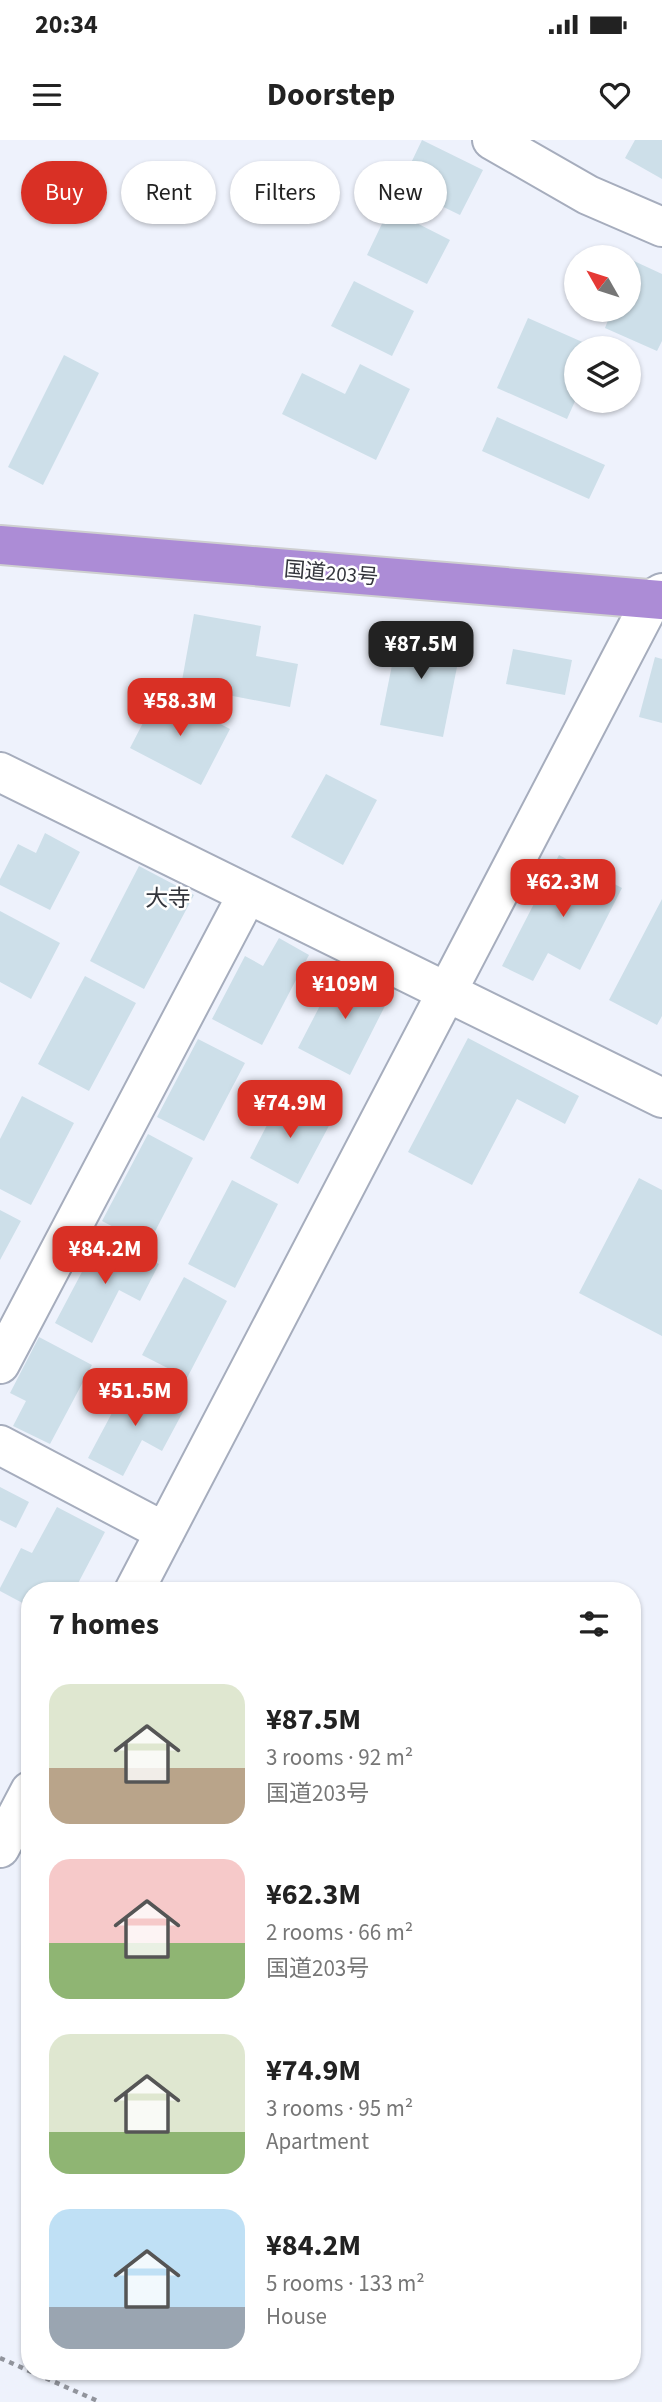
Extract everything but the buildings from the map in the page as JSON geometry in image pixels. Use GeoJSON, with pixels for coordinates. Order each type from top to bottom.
{"type":"FeatureCollection","features":[{"type":"Feature","properties":{"kind":"highway","name":"国道203号"},"geometry":{"type":"LineString","coordinates":[[0,545],[659,598]]}},
{"type":"Feature","properties":{"kind":"street"},"geometry":{"type":"LineString","coordinates":[[492,140],[588,195],[662,227]]}},
{"type":"Feature","properties":{"kind":"street"},"geometry":{"type":"LineString","coordinates":[[139,1582],[445,993],[659,598]]}},
{"type":"Feature","properties":{"kind":"street"},"geometry":{"type":"LineString","coordinates":[[4,784],[247,895],[662,1098]]}},
{"type":"Feature","properties":{"kind":"street"},"geometry":{"type":"LineString","coordinates":[[0,1364],[247,895]]}},
{"type":"Feature","properties":{"kind":"street"},"geometry":{"type":"LineString","coordinates":[[0,1445],[164,1532]]}},
{"type":"Feature","properties":{"kind":"street"},"geometry":{"type":"LineString","coordinates":[[0,1848],[21,1808]]}},
{"type":"Feature","properties":{"kind":"path"},"geometry":{"type":"LineString","coordinates":[[0,2358],[21,2367]]}},
{"type":"Feature","properties":{"kind":"path"},"geometry":{"type":"LineString","coordinates":[[50,2380],[100,2402]]}},
{"type":"Feature","properties":{"kind":"district","name":"大寺"},"geometry":{"type":"Point","coordinates":[168,898]}}]}
